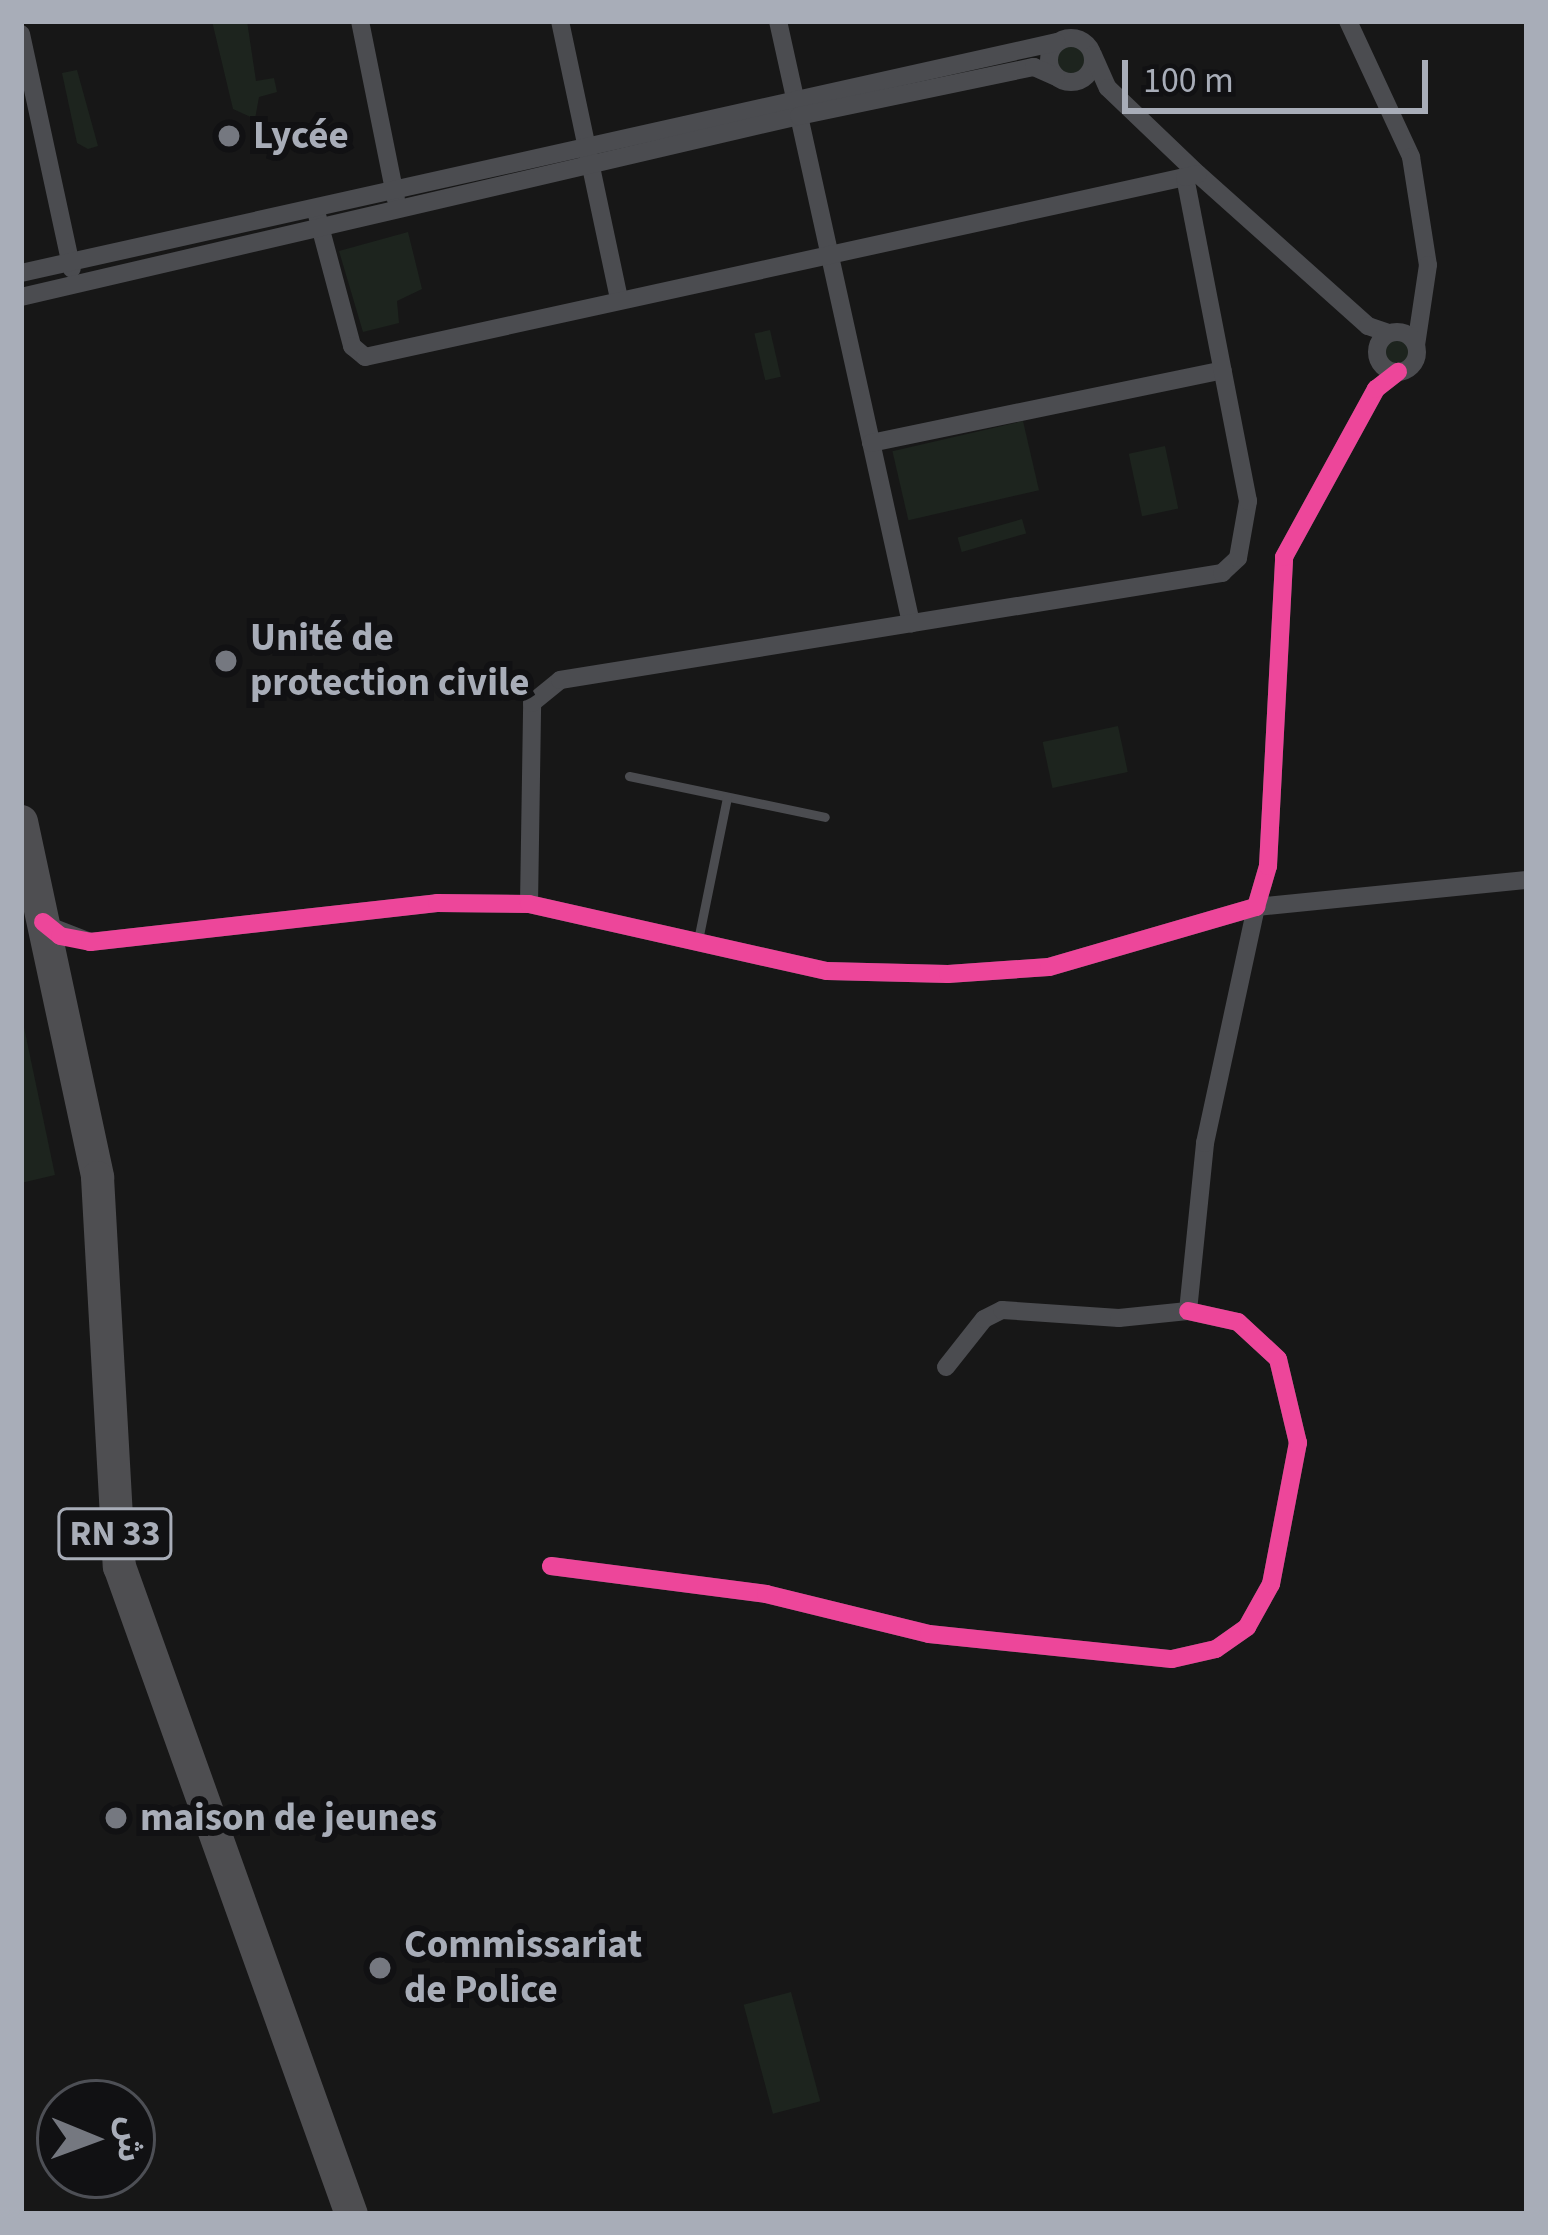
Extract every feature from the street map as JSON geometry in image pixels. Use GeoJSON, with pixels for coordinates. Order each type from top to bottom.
{"type":"FeatureCollection","features":[{"type":"Feature","properties":{"kind":"highway","name":"RN 33"},"geometry":{"type":"LineString","coordinates":[[21,821],[32,924],[76,1185],[92,1509],[105,1598],[333,2214]]}},
{"type":"Feature","properties":{"kind":"highway","name":"RN 33"},"geometry":{"type":"LineString","coordinates":[[32,924],[57,988],[97,1178],[119,1566],[351,2214]]}},
{"type":"Feature","properties":{"kind":"street"},"geometry":{"type":"LineString","coordinates":[[360,21],[398,208]]}},
{"type":"Feature","properties":{"kind":"street"},"geometry":{"type":"LineString","coordinates":[[560,21],[619,298]]}},
{"type":"Feature","properties":{"kind":"street"},"geometry":{"type":"LineString","coordinates":[[778,21],[911,623]]}},
{"type":"Feature","properties":{"kind":"street"},"geometry":{"type":"LineString","coordinates":[[1188,1311],[1205,1143],[1268,866],[1284,557],[1376,389],[1411,367],[1428,265],[1411,157],[1348,21]]}},
{"type":"Feature","properties":{"kind":"street"},"geometry":{"type":"LineString","coordinates":[[21,34],[75,283]]}},
{"type":"Feature","properties":{"kind":"street"},"geometry":{"type":"LineString","coordinates":[[21,297],[590,164],[797,106],[1078,38],[1093,55],[1108,88],[1191,176],[1368,326],[1416,345]]}},
{"type":"Feature","properties":{"kind":"street"},"geometry":{"type":"LineString","coordinates":[[1057,42],[1048,59],[1065,80]]}},
{"type":"Feature","properties":{"kind":"street"},"geometry":{"type":"LineString","coordinates":[[1065,80],[1091,70],[1093,55]]}},
{"type":"Feature","properties":{"kind":"street"},"geometry":{"type":"LineString","coordinates":[[21,273],[586,141],[1034,67],[1065,80],[1108,88]]}},
{"type":"Feature","properties":{"kind":"street"},"geometry":{"type":"LineString","coordinates":[[315,204],[352,346],[365,357],[828,250],[1191,176]]}},
{"type":"Feature","properties":{"kind":"street"},"geometry":{"type":"LineString","coordinates":[[529,904],[530,723],[543,691],[560,680],[1222,573],[1238,559],[1249,531],[1191,176]]}},
{"type":"Feature","properties":{"kind":"street"},"geometry":{"type":"LineString","coordinates":[[1377,358],[1392,332],[1420,312]]}},
{"type":"Feature","properties":{"kind":"street"},"geometry":{"type":"LineString","coordinates":[[1368,326],[1377,358],[1376,389]]}},
{"type":"Feature","properties":{"kind":"street"},"geometry":{"type":"LineString","coordinates":[[1377,358],[1398,372]]}},
{"type":"Feature","properties":{"kind":"street"},"geometry":{"type":"LineString","coordinates":[[871,443],[1223,370]]}},
{"type":"Feature","properties":{"kind":"street"},"geometry":{"type":"LineString","coordinates":[[32,924],[60,936],[90,941],[416,905],[529,904],[827,971],[988,973],[1049,967],[1256,907],[1527,880]]}},
{"type":"Feature","properties":{"kind":"street"},"geometry":{"type":"LineString","coordinates":[[57,988],[65,960],[90,941]]}},
{"type":"Feature","properties":{"kind":"street"},"geometry":{"type":"LineString","coordinates":[[551,1566],[766,1594],[929,1634],[1172,1659],[1216,1649],[1247,1627],[1271,1583],[1298,1443],[1278,1358],[1238,1322],[1188,1311],[1119,1318],[1002,1310],[984,1319],[946,1367]]}},
{"type":"Feature","properties":{"kind":"lane"},"geometry":{"type":"LineString","coordinates":[[629,776],[825,817]]}},
{"type":"Feature","properties":{"kind":"lane"},"geometry":{"type":"LineString","coordinates":[[698,940],[727,796]]}},
{"type":"Feature","properties":{"kind":"shaded area"},"geometry":{"type":"Polygon","coordinates":[[[212,21],[247,21],[256,81],[274,78],[277,92],[259,97],[255,119],[233,109],[212,21]]]}},
{"type":"Feature","properties":{"kind":"shaded area"},"geometry":{"type":"Polygon","coordinates":[[[1071,44],[1082,49],[1087,60],[1082,71],[1071,76],[1060,71],[1055,60],[1060,49],[1071,44]]]}},
{"type":"Feature","properties":{"kind":"shaded area"},"geometry":{"type":"Polygon","coordinates":[[[77,70],[98,146],[88,149],[77,143],[62,73],[77,70]]]}},
{"type":"Feature","properties":{"kind":"shaded area"},"geometry":{"type":"Polygon","coordinates":[[[408,232],[422,289],[397,301],[399,323],[363,332],[339,251],[408,232]]]}},
{"type":"Feature","properties":{"kind":"shaded area"},"geometry":{"type":"Polygon","coordinates":[[[770,330],[781,377],[765,380],[754,334],[770,330]]]}},
{"type":"Feature","properties":{"kind":"shaded area"},"geometry":{"type":"Polygon","coordinates":[[[1396,336],[1407,340],[1411,351],[1407,362],[1396,366],[1385,362],[1381,351],[1385,340],[1396,336]]]}},
{"type":"Feature","properties":{"kind":"shaded area"},"geometry":{"type":"Polygon","coordinates":[[[1023,421],[1039,490],[908,520],[892,451],[1023,421]]]}},
{"type":"Feature","properties":{"kind":"shaded area"},"geometry":{"type":"Polygon","coordinates":[[[1165,446],[1178,509],[1142,516],[1129,454],[1165,446]]]}},
{"type":"Feature","properties":{"kind":"shaded area"},"geometry":{"type":"Polygon","coordinates":[[[1022,519],[1026,533],[962,552],[958,537],[1022,519]]]}},
{"type":"Feature","properties":{"kind":"shaded area"},"geometry":{"type":"Polygon","coordinates":[[[1118,726],[1128,772],[1052,788],[1043,742],[1118,726]]]}},
{"type":"Feature","properties":{"kind":"shaded area"},"geometry":{"type":"Polygon","coordinates":[[[21,1013],[55,1175],[21,1183],[21,1013]]]}},
{"type":"Feature","properties":{"kind":"shaded area"},"geometry":{"type":"Polygon","coordinates":[[[791,1992],[820,2101],[773,2114],[744,2005],[791,1992]]]}},
{"type":"Feature","properties":{"kind":"cycle path"},"geometry":{"type":"LineString","coordinates":[[43,922],[60,936],[90,942],[437,903],[529,904],[827,971],[948,974],[1049,967],[1256,907],[1268,866],[1284,557],[1376,389],[1398,372]]}},
{"type":"Feature","properties":{"kind":"cycle path"},"geometry":{"type":"LineString","coordinates":[[551,1566],[766,1594],[929,1634],[1172,1659],[1216,1649],[1247,1627],[1271,1584],[1298,1443],[1278,1359],[1238,1322],[1188,1311]]}},
{"type":"Feature","properties":{"kind":"place","name":"Lycée"},"geometry":{"type":"Point","coordinates":[229,136]}},
{"type":"Feature","properties":{"kind":"place","name":"Unité de protection civile"},"geometry":{"type":"Point","coordinates":[226,661]}},
{"type":"Feature","properties":{"kind":"place","name":"maison de jeunes"},"geometry":{"type":"Point","coordinates":[116,1818]}},
{"type":"Feature","properties":{"kind":"place","name":"Commissariat de Police"},"geometry":{"type":"Point","coordinates":[380,1968]}}]}
